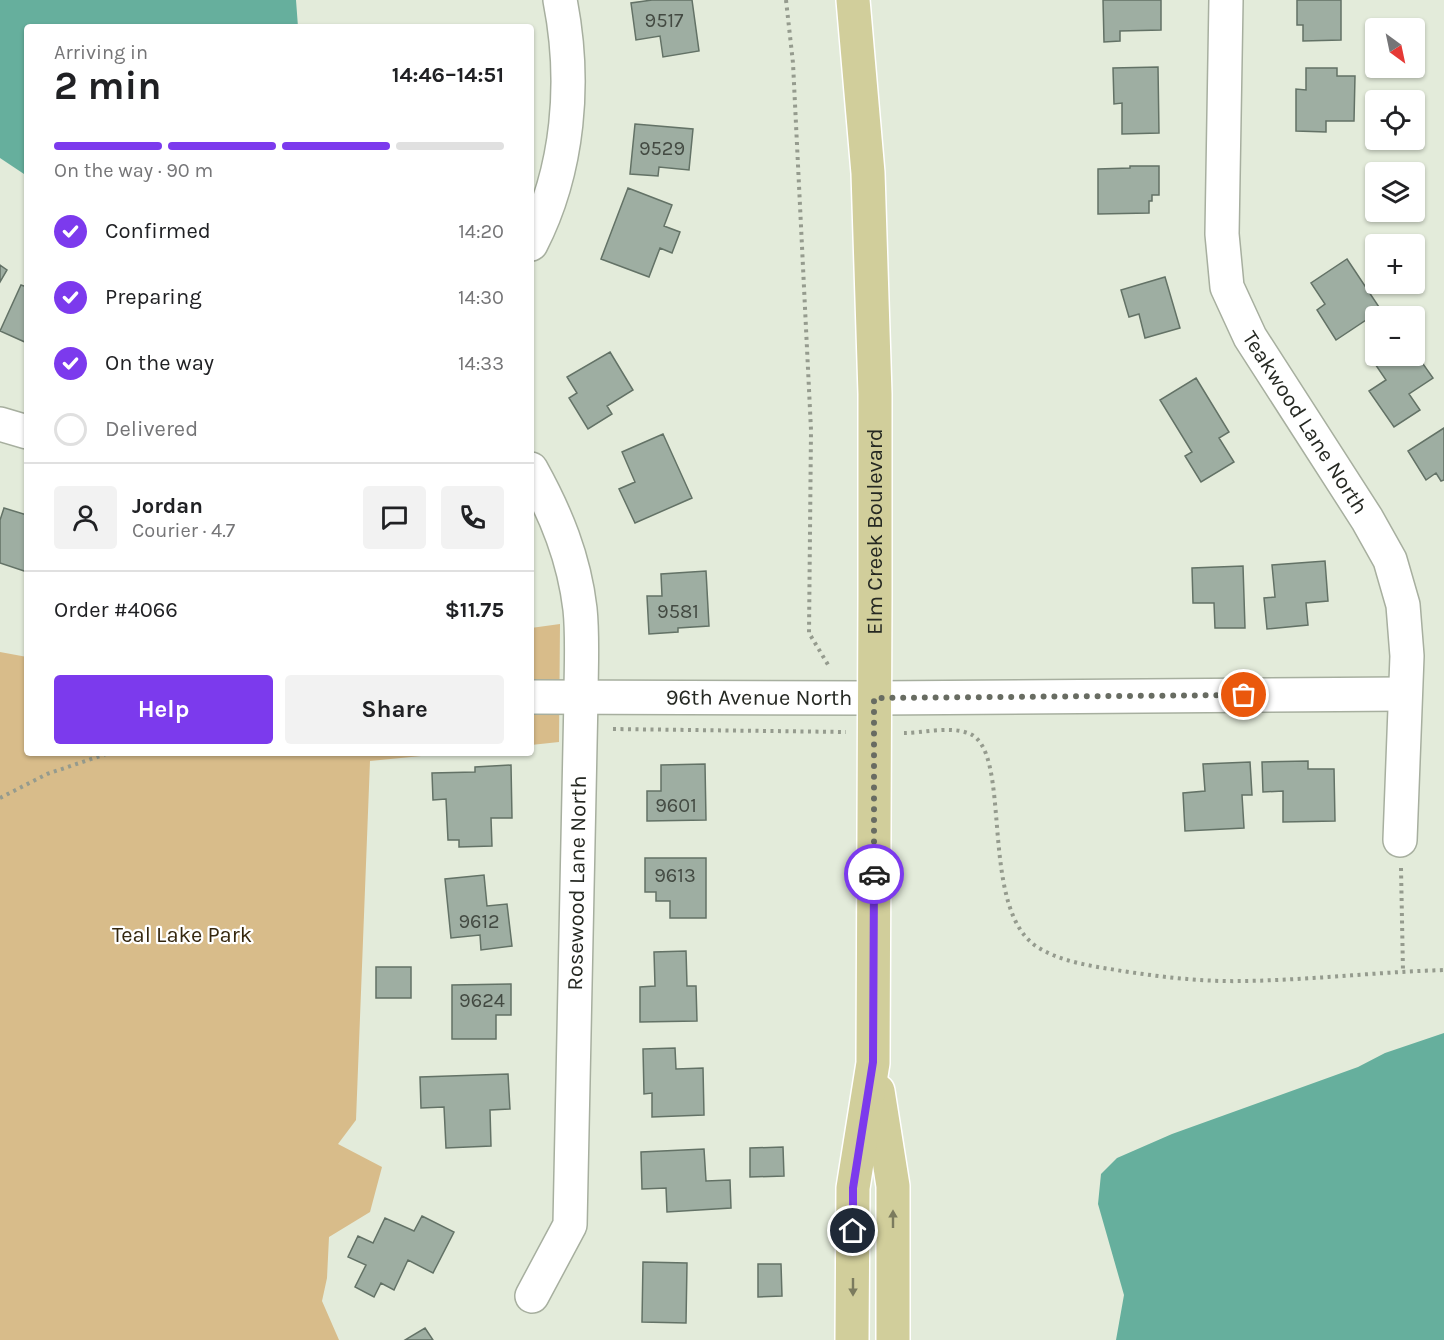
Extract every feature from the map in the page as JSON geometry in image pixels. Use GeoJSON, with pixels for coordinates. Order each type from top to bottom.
{"type":"FeatureCollection","features":[{"type":"Feature","properties":{"kind":"main road","name":"Elm Creek Boulevard"},"geometry":{"type":"LineString","coordinates":[[852,1340],[853,1188],[873,1062],[875,394],[868,173],[853,0]]}},
{"type":"Feature","properties":{"kind":"main road","name":"Elm Creek Boulevard"},"geometry":{"type":"LineString","coordinates":[[873,1062],[893,1186],[893,1340]]}},
{"type":"Feature","properties":{"kind":"street"},"geometry":{"type":"LineString","coordinates":[[534,236],[553,189],[564,138],[569,86],[567,35],[560,0]]}},
{"type":"Feature","properties":{"kind":"street","name":"Teakwood Lane North"},"geometry":{"type":"LineString","coordinates":[[1226,0],[1222,234],[1227,287],[1250,337],[1367,519],[1390,560],[1403,605],[1407,656],[1400,840]]}},
{"type":"Feature","properties":{"kind":"street"},"geometry":{"type":"LineString","coordinates":[[0,423],[24,431]]}},
{"type":"Feature","properties":{"kind":"street","name":"Rosewood Lane North"},"geometry":{"type":"LineString","coordinates":[[532,1296],[570,1225],[581,697],[580,611],[573,566],[555,512],[534,474]]}},
{"type":"Feature","properties":{"kind":"street","name":"96th Avenue North"},"geometry":{"type":"LineString","coordinates":[[534,697],[874,698],[1404,694]]}},
{"type":"Feature","properties":{"kind":"path"},"geometry":{"type":"LineString","coordinates":[[786,0],[793,63],[811,430],[809,633],[830,668]]}},
{"type":"Feature","properties":{"kind":"path"},"geometry":{"type":"LineString","coordinates":[[604,727],[618,730],[837,731]]}},
{"type":"Feature","properties":{"kind":"path"},"geometry":{"type":"LineString","coordinates":[[921,733],[958,730],[969,733],[984,744],[990,764],[998,843],[1007,898],[1020,930],[1040,949],[1088,966],[1197,979],[1284,980],[1444,970]]}},
{"type":"Feature","properties":{"kind":"path"},"geometry":{"type":"LineString","coordinates":[[0,798],[47,774],[101,756]]}},
{"type":"Feature","properties":{"kind":"path"},"geometry":{"type":"LineString","coordinates":[[1400,840],[1402,971]]}},
{"type":"Feature","properties":{"kind":"green space"},"geometry":{"type":"Polygon","coordinates":[[[560,624],[559,742],[534,745],[534,628],[560,624]]]}},
{"type":"Feature","properties":{"kind":"green space","name":"Teal Lake Park"},"geometry":{"type":"Polygon","coordinates":[[[0,652],[24,656],[24,756],[421,756],[370,761],[356,1120],[338,1144],[382,1167],[370,1212],[329,1237],[327,1278],[322,1301],[339,1340],[0,1340],[0,652]]]}},
{"type":"Feature","properties":{"kind":"water"},"geometry":{"type":"Polygon","coordinates":[[[0,0],[296,0],[298,24],[24,24],[24,174],[0,158],[0,0]]]}},
{"type":"Feature","properties":{"kind":"water"},"geometry":{"type":"Polygon","coordinates":[[[1444,1033],[1444,1340],[1116,1340],[1124,1295],[1098,1204],[1101,1174],[1117,1158],[1172,1134],[1358,1067],[1385,1053],[1444,1033]]]}},
{"type":"Feature","properties":{"kind":"building"},"geometry":{"type":"Polygon","coordinates":[[[652,0],[692,0],[699,51],[663,57],[660,36],[636,40],[631,3],[652,0]]]}},
{"type":"Feature","properties":{"kind":"building"},"geometry":{"type":"Polygon","coordinates":[[[1103,0],[1161,0],[1161,30],[1120,31],[1120,41],[1104,42],[1103,0]]]}},
{"type":"Feature","properties":{"kind":"building"},"geometry":{"type":"Polygon","coordinates":[[[1297,0],[1341,0],[1341,40],[1303,41],[1303,25],[1297,25],[1297,0]]]}},
{"type":"Feature","properties":{"kind":"building"},"geometry":{"type":"Polygon","coordinates":[[[1158,67],[1159,133],[1122,134],[1122,103],[1114,104],[1113,68],[1158,67]]]}},
{"type":"Feature","properties":{"kind":"building"},"geometry":{"type":"Polygon","coordinates":[[[1306,68],[1337,68],[1337,76],[1355,76],[1354,121],[1326,121],[1326,132],[1296,131],[1296,89],[1306,90],[1306,68]]]}},
{"type":"Feature","properties":{"kind":"building"},"geometry":{"type":"Polygon","coordinates":[[[635,124],[693,129],[689,170],[659,167],[658,176],[630,174],[635,124]]]}},
{"type":"Feature","properties":{"kind":"building"},"geometry":{"type":"Polygon","coordinates":[[[1130,166],[1159,166],[1159,195],[1152,195],[1152,201],[1149,201],[1149,213],[1098,214],[1098,169],[1130,168],[1130,166]]]}},
{"type":"Feature","properties":{"kind":"building"},"geometry":{"type":"Polygon","coordinates":[[[628,188],[672,205],[664,226],[680,232],[672,253],[660,248],[649,277],[601,259],[628,188]]]}},
{"type":"Feature","properties":{"kind":"building"},"geometry":{"type":"Polygon","coordinates":[[[1347,259],[1365,286],[1365,294],[1370,294],[1378,306],[1365,306],[1365,321],[1336,340],[1317,310],[1325,304],[1311,283],[1347,259]]]}},
{"type":"Feature","properties":{"kind":"building"},"geometry":{"type":"Polygon","coordinates":[[[0,265],[7,270],[0,282],[0,265]]]}},
{"type":"Feature","properties":{"kind":"building"},"geometry":{"type":"Polygon","coordinates":[[[1165,277],[1180,328],[1145,338],[1139,314],[1129,317],[1121,290],[1165,277]]]}},
{"type":"Feature","properties":{"kind":"building"},"geometry":{"type":"Polygon","coordinates":[[[21,285],[24,286],[24,342],[0,331],[21,285]]]}},
{"type":"Feature","properties":{"kind":"building"},"geometry":{"type":"Polygon","coordinates":[[[610,352],[633,390],[607,406],[612,414],[588,429],[569,398],[577,393],[567,377],[610,352]]]}},
{"type":"Feature","properties":{"kind":"building"},"geometry":{"type":"Polygon","coordinates":[[[1376,366],[1425,366],[1433,378],[1409,394],[1420,410],[1394,427],[1369,391],[1386,380],[1376,366]]]}},
{"type":"Feature","properties":{"kind":"building"},"geometry":{"type":"Polygon","coordinates":[[[1196,378],[1229,432],[1219,438],[1234,462],[1201,482],[1185,456],[1192,452],[1160,400],[1196,378]]]}},
{"type":"Feature","properties":{"kind":"building"},"geometry":{"type":"Polygon","coordinates":[[[1444,428],[1444,480],[1441,481],[1436,473],[1426,480],[1408,451],[1444,428]]]}},
{"type":"Feature","properties":{"kind":"building"},"geometry":{"type":"Polygon","coordinates":[[[663,434],[692,498],[635,523],[619,489],[635,482],[622,452],[663,434]]]}},
{"type":"Feature","properties":{"kind":"building"},"geometry":{"type":"Polygon","coordinates":[[[4,508],[24,514],[24,571],[0,563],[0,520],[4,508]]]}},
{"type":"Feature","properties":{"kind":"building"},"geometry":{"type":"Polygon","coordinates":[[[1325,561],[1328,601],[1306,603],[1308,625],[1267,629],[1264,598],[1275,597],[1272,565],[1325,561]]]}},
{"type":"Feature","properties":{"kind":"building"},"geometry":{"type":"Polygon","coordinates":[[[1243,566],[1245,628],[1215,628],[1214,603],[1193,603],[1192,568],[1243,566]]]}},
{"type":"Feature","properties":{"kind":"building"},"geometry":{"type":"Polygon","coordinates":[[[706,571],[709,626],[678,628],[678,632],[649,634],[647,596],[662,596],[661,574],[706,571]]]}},
{"type":"Feature","properties":{"kind":"building"},"geometry":{"type":"Polygon","coordinates":[[[1308,761],[1308,769],[1334,769],[1335,821],[1283,822],[1283,791],[1263,792],[1262,762],[1308,761]]]}},
{"type":"Feature","properties":{"kind":"building"},"geometry":{"type":"Polygon","coordinates":[[[1250,762],[1252,795],[1242,795],[1244,828],[1185,831],[1183,793],[1205,791],[1203,764],[1250,762]]]}},
{"type":"Feature","properties":{"kind":"building"},"geometry":{"type":"Polygon","coordinates":[[[705,764],[706,820],[647,821],[647,791],[661,791],[661,765],[705,764]]]}},
{"type":"Feature","properties":{"kind":"building"},"geometry":{"type":"Polygon","coordinates":[[[511,765],[512,818],[491,818],[492,846],[459,847],[459,840],[448,840],[446,799],[433,800],[432,773],[475,772],[475,767],[511,765]]]}},
{"type":"Feature","properties":{"kind":"building"},"geometry":{"type":"Polygon","coordinates":[[[645,858],[706,858],[706,918],[670,918],[670,901],[656,901],[656,892],[645,892],[645,858]]]}},
{"type":"Feature","properties":{"kind":"building"},"geometry":{"type":"Polygon","coordinates":[[[484,875],[487,906],[507,904],[512,946],[481,950],[480,935],[451,938],[445,879],[484,875]]]}},
{"type":"Feature","properties":{"kind":"building"},"geometry":{"type":"Polygon","coordinates":[[[686,951],[687,986],[696,986],[697,1021],[640,1022],[640,987],[655,986],[654,952],[686,951]]]}},
{"type":"Feature","properties":{"kind":"building"},"geometry":{"type":"Polygon","coordinates":[[[376,967],[411,967],[411,998],[376,998],[376,967]]]}},
{"type":"Feature","properties":{"kind":"building"},"geometry":{"type":"Polygon","coordinates":[[[511,984],[511,1015],[496,1015],[496,1039],[452,1039],[452,985],[511,984]]]}},
{"type":"Feature","properties":{"kind":"building"},"geometry":{"type":"Polygon","coordinates":[[[675,1048],[676,1069],[703,1068],[704,1115],[652,1117],[652,1093],[644,1094],[643,1049],[675,1048]]]}},
{"type":"Feature","properties":{"kind":"building"},"geometry":{"type":"Polygon","coordinates":[[[508,1074],[510,1109],[490,1110],[491,1146],[446,1148],[444,1107],[421,1108],[420,1077],[508,1074]]]}},
{"type":"Feature","properties":{"kind":"building"},"geometry":{"type":"Polygon","coordinates":[[[783,1147],[784,1176],[750,1177],[750,1148],[783,1147]]]}},
{"type":"Feature","properties":{"kind":"building"},"geometry":{"type":"Polygon","coordinates":[[[704,1149],[706,1181],[730,1180],[731,1208],[667,1212],[666,1188],[642,1189],[641,1152],[704,1149]]]}},
{"type":"Feature","properties":{"kind":"building"},"geometry":{"type":"Polygon","coordinates":[[[422,1216],[454,1232],[433,1273],[408,1260],[394,1290],[381,1283],[374,1297],[355,1287],[366,1265],[348,1257],[358,1236],[373,1243],[385,1218],[414,1231],[422,1216]]]}},
{"type":"Feature","properties":{"kind":"building"},"geometry":{"type":"Polygon","coordinates":[[[643,1262],[687,1263],[686,1323],[642,1322],[643,1262]]]}},
{"type":"Feature","properties":{"kind":"building"},"geometry":{"type":"Polygon","coordinates":[[[758,1264],[781,1264],[782,1296],[758,1297],[758,1264]]]}},
{"type":"Feature","properties":{"kind":"building"},"geometry":{"type":"Polygon","coordinates":[[[425,1328],[433,1340],[405,1340],[425,1328]]]}},
{"type":"Feature","properties":{"kind":"way so far"},"geometry":{"type":"LineString","coordinates":[[874,874],[874,698],[1244,695]]}},
{"type":"Feature","properties":{"kind":"route"},"geometry":{"type":"LineString","coordinates":[[853,1231],[853,1188],[873,1062],[874,874]]}}]}
